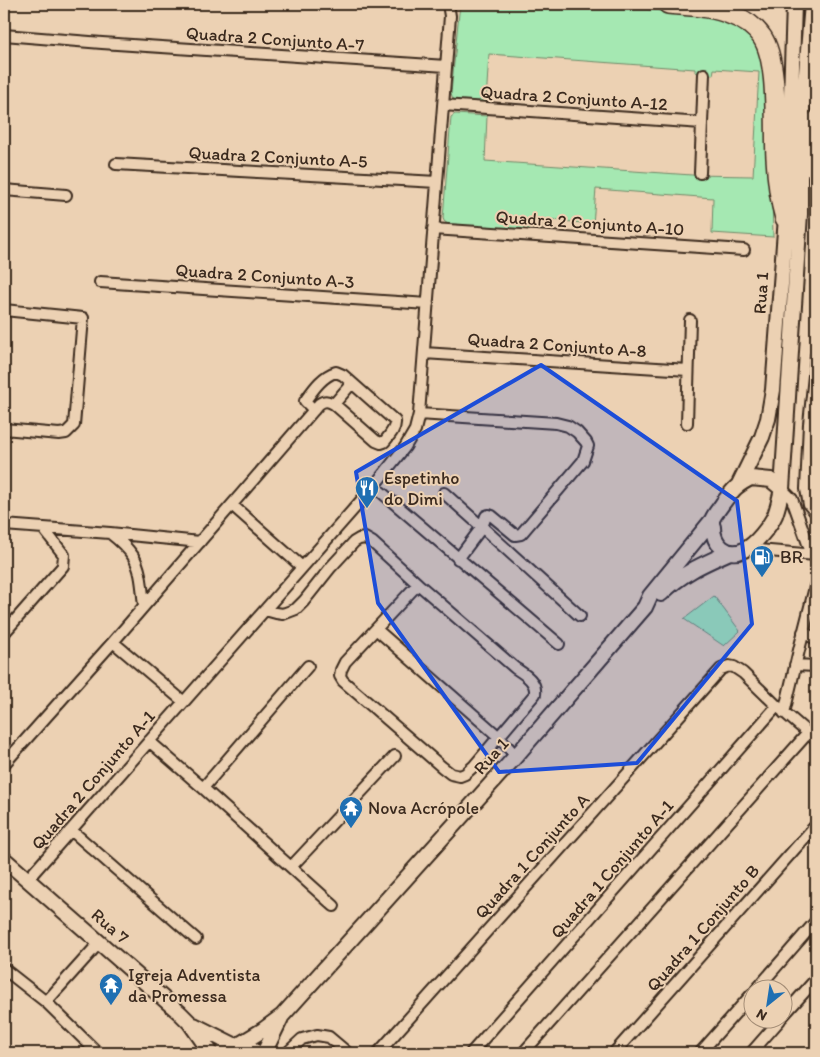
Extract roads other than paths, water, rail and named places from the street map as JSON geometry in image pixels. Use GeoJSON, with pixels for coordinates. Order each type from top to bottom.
{"type":"FeatureCollection","features":[{"type":"Feature","properties":{"kind":"highway"},"geometry":{"type":"LineString","coordinates":[[668,4],[713,9],[730,14],[744,21],[762,37],[768,48],[772,66],[776,159],[780,200],[793,216]]}},
{"type":"Feature","properties":{"kind":"main road","name":"Rua 1"},"geometry":{"type":"LineString","coordinates":[[782,489],[793,216],[788,191],[794,4]]}},
{"type":"Feature","properties":{"kind":"main road"},"geometry":{"type":"LineString","coordinates":[[793,216],[800,179],[802,108],[812,4]]}},
{"type":"Feature","properties":{"kind":"main road"},"geometry":{"type":"LineString","coordinates":[[793,216],[816,118]]}},
{"type":"Feature","properties":{"kind":"main road","name":"Rua 1"},"geometry":{"type":"LineString","coordinates":[[739,484],[762,437],[768,418],[773,390],[793,216]]}},
{"type":"Feature","properties":{"kind":"main road"},"geometry":{"type":"LineString","coordinates":[[752,478],[760,478],[771,480],[782,489],[774,516],[764,531],[746,549],[730,552],[696,567],[670,585],[645,607],[650,596],[739,484],[752,478]]}},
{"type":"Feature","properties":{"kind":"main road"},"geometry":{"type":"LineString","coordinates":[[712,520],[715,540],[720,546],[730,552]]}},
{"type":"Feature","properties":{"kind":"main road","name":"Rua 1"},"geometry":{"type":"LineString","coordinates":[[232,1048],[263,1030],[282,1016],[516,756],[645,607]]}},
{"type":"Feature","properties":{"kind":"main road","name":"Rua 7"},"geometry":{"type":"LineString","coordinates":[[4,859],[190,1023],[232,1048],[247,1046],[256,1053]]}},
{"type":"Feature","properties":{"kind":"main road","name":"Rua 1"},"geometry":{"type":"LineString","coordinates":[[264,1053],[282,1016]]}},
{"type":"Feature","properties":{"kind":"main road","name":"Rua 7"},"geometry":{"type":"LineString","coordinates":[[190,1023],[211,1053]]}},
{"type":"Feature","properties":{"kind":"street","name":"Quadra 2 Conjunto A-1"},"geometry":{"type":"LineString","coordinates":[[27,880],[374,486],[405,447],[415,430],[419,414],[434,229],[450,16],[448,4]]}},
{"type":"Feature","properties":{"kind":"street"},"geometry":{"type":"LineString","coordinates":[[450,16],[458,4]]}},
{"type":"Feature","properties":{"kind":"street","name":"Quadra 2 Conjunto A-7"},"geometry":{"type":"LineString","coordinates":[[4,35],[102,44],[446,66]]}},
{"type":"Feature","properties":{"kind":"street"},"geometry":{"type":"LineString","coordinates":[[700,173],[704,74]]}},
{"type":"Feature","properties":{"kind":"street","name":"Quadra 2 Conjunto A-12"},"geometry":{"type":"LineString","coordinates":[[443,104],[702,123]]}},
{"type":"Feature","properties":{"kind":"street","name":"Quadra 2 Conjunto A-5"},"geometry":{"type":"LineString","coordinates":[[116,164],[437,182]]}},
{"type":"Feature","properties":{"kind":"street"},"geometry":{"type":"LineString","coordinates":[[4,190],[66,195]]}},
{"type":"Feature","properties":{"kind":"street","name":"Quadra 2 Conjunto A-10"},"geometry":{"type":"LineString","coordinates":[[434,229],[744,250]]}},
{"type":"Feature","properties":{"kind":"street","name":"Quadra 2 Conjunto A-3"},"geometry":{"type":"LineString","coordinates":[[100,282],[428,304]]}},
{"type":"Feature","properties":{"kind":"street"},"geometry":{"type":"LineString","coordinates":[[4,310],[83,318],[74,426],[66,433],[59,434],[4,429]]}},
{"type":"Feature","properties":{"kind":"street"},"geometry":{"type":"LineString","coordinates":[[687,423],[690,320]]}},
{"type":"Feature","properties":{"kind":"street","name":"Quadra 2 Conjunto A-8"},"geometry":{"type":"LineString","coordinates":[[424,353],[688,370]]}},
{"type":"Feature","properties":{"kind":"street"},"geometry":{"type":"LineString","coordinates":[[816,356],[809,424],[806,489],[809,505],[816,513]]}},
{"type":"Feature","properties":{"kind":"street"},"geometry":{"type":"LineString","coordinates":[[4,764],[113,642],[200,542],[314,410],[319,404],[328,401],[334,404],[376,441],[381,443],[384,442],[395,424],[395,420],[343,375],[336,372],[329,374],[305,401],[314,410]]}},
{"type":"Feature","properties":{"kind":"street"},"geometry":{"type":"LineString","coordinates":[[334,404],[352,383]]}},
{"type":"Feature","properties":{"kind":"street"},"geometry":{"type":"LineString","coordinates":[[419,414],[556,423],[568,426],[577,432],[588,446],[583,461],[522,534],[515,535],[492,516],[486,516],[482,527],[458,560]]}},
{"type":"Feature","properties":{"kind":"street"},"geometry":{"type":"LineString","coordinates":[[374,486],[458,560],[559,644]]}},
{"type":"Feature","properties":{"kind":"street"},"geometry":{"type":"LineString","coordinates":[[782,489],[792,499],[814,555]]}},
{"type":"Feature","properties":{"kind":"street"},"geometry":{"type":"LineString","coordinates":[[444,493],[580,616]]}},
{"type":"Feature","properties":{"kind":"street"},"geometry":{"type":"LineString","coordinates":[[232,505],[302,567]]}},
{"type":"Feature","properties":{"kind":"street"},"geometry":{"type":"LineString","coordinates":[[4,525],[200,542]]}},
{"type":"Feature","properties":{"kind":"street"},"geometry":{"type":"LineString","coordinates":[[4,633],[63,566],[64,555],[43,528]]}},
{"type":"Feature","properties":{"kind":"street"},"geometry":{"type":"LineString","coordinates":[[110,533],[124,544],[133,556],[138,568],[144,606]]}},
{"type":"Feature","properties":{"kind":"street"},"geometry":{"type":"LineString","coordinates":[[793,553],[799,550],[805,536]]}},
{"type":"Feature","properties":{"kind":"street"},"geometry":{"type":"LineString","coordinates":[[265,610],[283,614],[296,609],[354,542],[365,538],[372,542],[418,584],[530,678],[535,685],[535,694],[474,766],[460,776],[452,774],[442,767],[343,682],[340,676],[345,662],[418,584]]}},
{"type":"Feature","properties":{"kind":"street"},"geometry":{"type":"LineString","coordinates":[[746,549],[814,555]]}},
{"type":"Feature","properties":{"kind":"street"},"geometry":{"type":"LineString","coordinates":[[523,1053],[812,737],[780,709],[795,665],[816,583]]}},
{"type":"Feature","properties":{"kind":"street"},"geometry":{"type":"LineString","coordinates":[[376,629],[499,737],[516,756]]}},
{"type":"Feature","properties":{"kind":"street"},"geometry":{"type":"LineString","coordinates":[[804,632],[816,639]]}},
{"type":"Feature","properties":{"kind":"street"},"geometry":{"type":"LineString","coordinates":[[113,642],[184,702]]}},
{"type":"Feature","properties":{"kind":"street"},"geometry":{"type":"LineString","coordinates":[[795,665],[816,666]]}},
{"type":"Feature","properties":{"kind":"street"},"geometry":{"type":"LineString","coordinates":[[203,788],[308,666]]}},
{"type":"Feature","properties":{"kind":"street","name":"Quadra 1 Conjunto A"},"geometry":{"type":"LineString","coordinates":[[378,1053],[721,669],[729,666],[734,667],[780,709]]}},
{"type":"Feature","properties":{"kind":"street","name":"Quadra 1 Conjunto A-1"},"geometry":{"type":"LineString","coordinates":[[471,1053],[780,709]]}},
{"type":"Feature","properties":{"kind":"street"},"geometry":{"type":"LineString","coordinates":[[149,741],[334,906]]}},
{"type":"Feature","properties":{"kind":"street"},"geometry":{"type":"LineString","coordinates":[[291,867],[395,756]]}},
{"type":"Feature","properties":{"kind":"street","name":"Quadra 1 Conjunto B"},"geometry":{"type":"LineString","coordinates":[[614,1053],[816,824]]}},
{"type":"Feature","properties":{"kind":"street"},"geometry":{"type":"LineString","coordinates":[[71,830],[196,939]]}},
{"type":"Feature","properties":{"kind":"street"},"geometry":{"type":"LineString","coordinates":[[765,980],[816,921]]}},
{"type":"Feature","properties":{"kind":"street"},"geometry":{"type":"LineString","coordinates":[[46,1002],[100,942]]}},
{"type":"Feature","properties":{"kind":"street"},"geometry":{"type":"LineString","coordinates":[[4,969],[46,1002],[98,1053]]}},
{"type":"Feature","properties":{"kind":"street"},"geometry":{"type":"LineString","coordinates":[[792,1007],[816,979]]}},
{"type":"Feature","properties":{"kind":"street"},"geometry":{"type":"LineString","coordinates":[[700,1053],[742,1005]]}},
{"type":"Feature","properties":{"kind":"street"},"geometry":{"type":"LineString","coordinates":[[751,1053],[771,1030]]}},
{"type":"Feature","properties":{"kind":"street"},"geometry":{"type":"LineString","coordinates":[[286,1053],[302,1038],[317,1035],[329,1037],[348,1053]]}},
{"type":"Feature","properties":{"kind":"place","name":"Espetinho do Dimi"},"geometry":{"type":"Point","coordinates":[367,509]}},
{"type":"Feature","properties":{"kind":"place","name":"BR"},"geometry":{"type":"Point","coordinates":[762,578]}},
{"type":"Feature","properties":{"kind":"place","name":"Nova Acrópole"},"geometry":{"type":"Point","coordinates":[351,829]}},
{"type":"Feature","properties":{"kind":"place","name":"Igreja Adventista da Promessa"},"geometry":{"type":"Point","coordinates":[111,1006]}}]}
